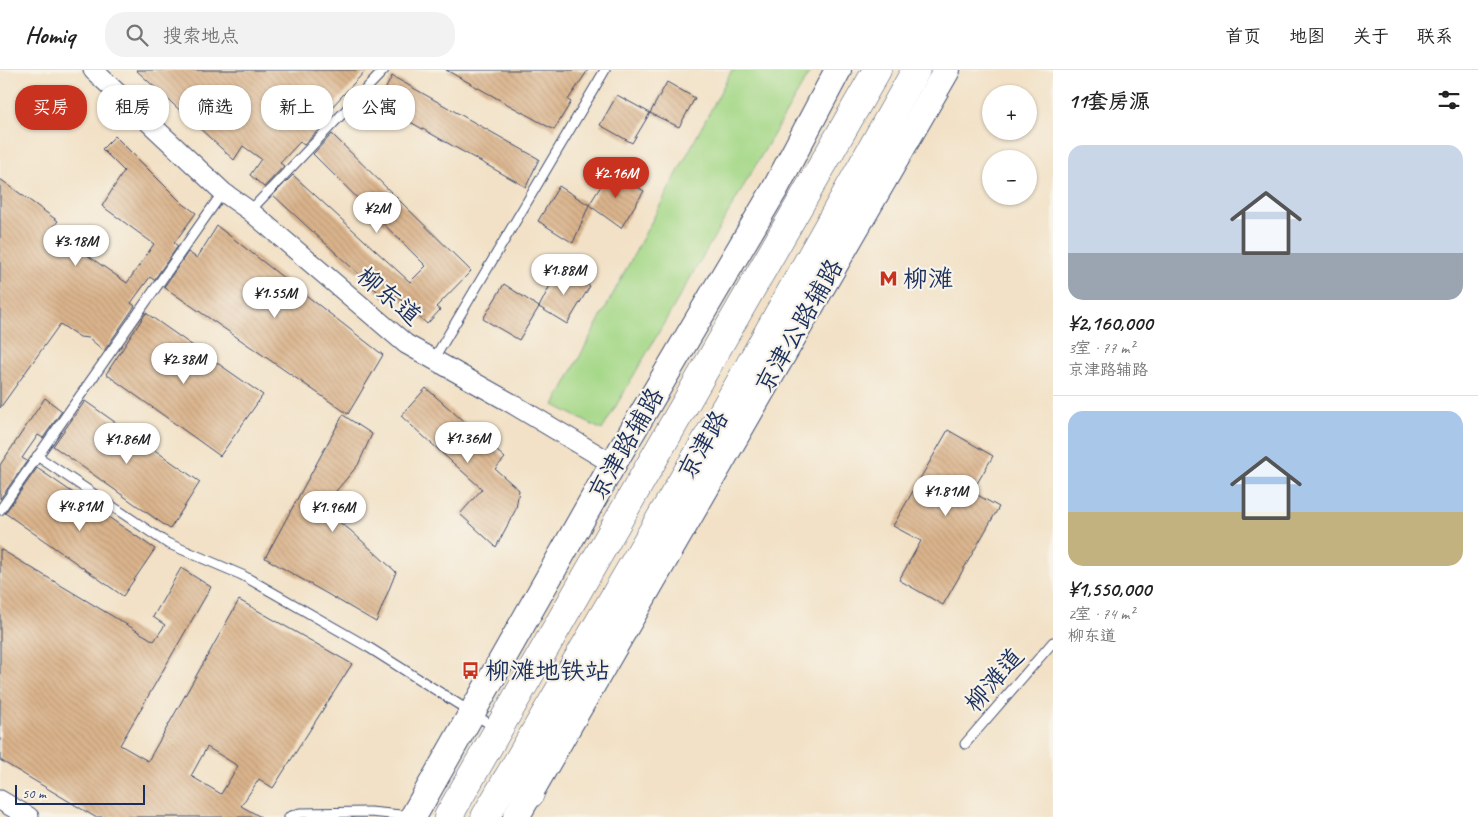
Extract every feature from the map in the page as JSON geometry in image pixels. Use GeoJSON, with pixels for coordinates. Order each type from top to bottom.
{"type":"FeatureCollection","features":[{"type":"Feature","properties":{"kind":"main road","name":"京津路"},"geometry":{"type":"LineString","coordinates":[[448,817],[484,753],[486,721],[645,477],[877,70]]}},
{"type":"Feature","properties":{"kind":"main road","name":"京津路"},"geometry":{"type":"LineString","coordinates":[[485,817],[734,392],[916,70]]}},
{"type":"Feature","properties":{"kind":"main road"},"geometry":{"type":"LineString","coordinates":[[506,781],[523,806]]}},
{"type":"Feature","properties":{"kind":"street","name":"柳东道"},"geometry":{"type":"LineString","coordinates":[[93,70],[223,192],[250,211],[406,344],[511,402],[613,464]]}},
{"type":"Feature","properties":{"kind":"street","name":"京津路辅路"},"geometry":{"type":"LineString","coordinates":[[486,721],[489,682],[613,464],[775,189],[838,70]]}},
{"type":"Feature","properties":{"kind":"street","name":"京津公路辅路"},"geometry":{"type":"LineString","coordinates":[[523,806],[947,70]]}},
{"type":"Feature","properties":{"kind":"street"},"geometry":{"type":"LineString","coordinates":[[413,816],[486,721]]}},
{"type":"Feature","properties":{"kind":"street"},"geometry":{"type":"LineString","coordinates":[[0,800],[29,817]]}},
{"type":"Feature","properties":{"kind":"lane"},"geometry":{"type":"LineString","coordinates":[[250,211],[384,70]]}},
{"type":"Feature","properties":{"kind":"lane"},"geometry":{"type":"LineString","coordinates":[[434,359],[604,70]]}},
{"type":"Feature","properties":{"kind":"lane"},"geometry":{"type":"LineString","coordinates":[[0,510],[223,192]]}},
{"type":"Feature","properties":{"kind":"lane"},"geometry":{"type":"LineString","coordinates":[[37,456],[167,543],[242,575],[368,647],[486,721]]}},
{"type":"Feature","properties":{"kind":"lane","name":"柳滩道"},"geometry":{"type":"LineString","coordinates":[[965,744],[1053,642]]}},
{"type":"Feature","properties":{"kind":"lane"},"geometry":{"type":"LineString","coordinates":[[289,817],[300,813],[370,812],[413,816]]}},
{"type":"Feature","properties":{"kind":"green space"},"geometry":{"type":"Polygon","coordinates":[[[732,70],[811,70],[602,430],[554,405],[732,70]]]}},
{"type":"Feature","properties":{"kind":"building"},"geometry":{"type":"Polygon","coordinates":[[[136,70],[366,70],[352,85],[343,85],[343,95],[333,106],[333,85],[261,85],[261,130],[318,130],[304,145],[300,142],[280,163],[284,166],[264,187],[250,175],[261,159],[243,146],[234,160],[201,130],[251,130],[251,85],[179,85],[179,109],[169,100],[169,85],[152,85],[136,70]]]}},
{"type":"Feature","properties":{"kind":"building"},"geometry":{"type":"Polygon","coordinates":[[[446,70],[588,70],[568,100],[571,102],[554,130],[446,70]]]}},
{"type":"Feature","properties":{"kind":"building"},"geometry":{"type":"Polygon","coordinates":[[[392,76],[408,85],[388,85],[392,76]]]}},
{"type":"Feature","properties":{"kind":"building"},"geometry":{"type":"Polygon","coordinates":[[[667,82],[695,98],[679,127],[650,113],[667,82]]]}},
{"type":"Feature","properties":{"kind":"building"},"geometry":{"type":"Polygon","coordinates":[[[415,89],[539,159],[526,187],[415,125],[415,89]]]}},
{"type":"Feature","properties":{"kind":"building"},"geometry":{"type":"Polygon","coordinates":[[[617,95],[650,113],[632,143],[600,125],[617,95]]]}},
{"type":"Feature","properties":{"kind":"building"},"geometry":{"type":"Polygon","coordinates":[[[332,134],[471,271],[436,307],[440,310],[427,324],[396,295],[389,302],[273,195],[293,175],[410,282],[426,266],[313,154],[332,134]]]}},
{"type":"Feature","properties":{"kind":"building"},"geometry":{"type":"Polygon","coordinates":[[[115,136],[182,203],[196,213],[174,243],[178,246],[154,280],[150,277],[131,303],[135,306],[104,351],[89,338],[80,337],[60,324],[0,408],[0,179],[58,221],[51,230],[127,283],[154,244],[102,206],[124,171],[102,149],[115,136]]]}},
{"type":"Feature","properties":{"kind":"building"},"geometry":{"type":"Polygon","coordinates":[[[611,170],[644,191],[621,228],[589,205],[611,170]]]}},
{"type":"Feature","properties":{"kind":"building"},"geometry":{"type":"Polygon","coordinates":[[[559,186],[589,205],[573,243],[538,221],[559,186]]]}},
{"type":"Feature","properties":{"kind":"building"},"geometry":{"type":"Polygon","coordinates":[[[217,226],[383,355],[348,414],[164,287],[188,252],[197,258],[217,226]]]}},
{"type":"Feature","properties":{"kind":"building"},"geometry":{"type":"Polygon","coordinates":[[[559,268],[590,286],[567,324],[539,307],[559,268]]]}},
{"type":"Feature","properties":{"kind":"building"},"geometry":{"type":"Polygon","coordinates":[[[504,284],[539,307],[519,340],[483,319],[504,284]]]}},
{"type":"Feature","properties":{"kind":"building"},"geometry":{"type":"Polygon","coordinates":[[[146,313],[263,395],[220,456],[106,374],[146,313]]]}},
{"type":"Feature","properties":{"kind":"building"},"geometry":{"type":"Polygon","coordinates":[[[426,388],[505,458],[495,469],[519,490],[516,509],[496,547],[460,514],[482,489],[401,416],[426,388]]]}},
{"type":"Feature","properties":{"kind":"building"},"geometry":{"type":"Polygon","coordinates":[[[45,398],[62,411],[43,438],[38,435],[22,458],[27,461],[0,499],[0,465],[45,398]]]}},
{"type":"Feature","properties":{"kind":"building"},"geometry":{"type":"Polygon","coordinates":[[[85,401],[200,482],[170,529],[53,446],[85,401]]]}},
{"type":"Feature","properties":{"kind":"building"},"geometry":{"type":"Polygon","coordinates":[[[343,415],[372,434],[358,465],[321,509],[350,530],[396,572],[376,622],[265,558],[343,415]]]}},
{"type":"Feature","properties":{"kind":"building"},"geometry":{"type":"Polygon","coordinates":[[[948,430],[993,456],[972,492],[999,507],[943,605],[899,580],[921,541],[893,526],[948,430]]]}},
{"type":"Feature","properties":{"kind":"building"},"geometry":{"type":"Polygon","coordinates":[[[37,468],[155,549],[123,596],[5,513],[37,468]]]}},
{"type":"Feature","properties":{"kind":"building"},"geometry":{"type":"Polygon","coordinates":[[[0,549],[154,641],[165,625],[153,617],[181,568],[211,587],[120,745],[148,761],[239,600],[352,664],[273,788],[259,779],[241,806],[261,817],[95,817],[0,760],[0,549]],[[207,747],[191,776],[221,794],[238,766],[207,747]]]}},
{"type":"Feature","properties":{"kind":"place","name":"柳滩"},"geometry":{"type":"Point","coordinates":[889,279]}},
{"type":"Feature","properties":{"kind":"place","name":"柳滩地铁站"},"geometry":{"type":"Point","coordinates":[471,671]}}]}
